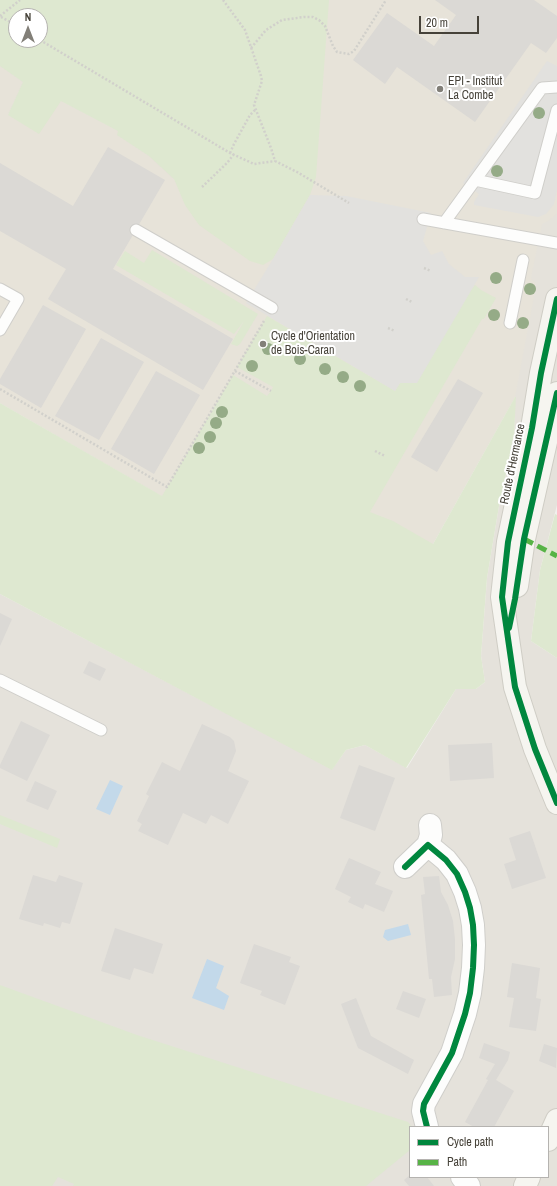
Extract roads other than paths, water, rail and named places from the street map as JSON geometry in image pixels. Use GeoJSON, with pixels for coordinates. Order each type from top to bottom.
{"type":"FeatureCollection","features":[{"type":"Feature","properties":{"kind":"main road","name":"Route d'Hermance"},"geometry":{"type":"LineString","coordinates":[[557,299],[508,542],[502,597],[515,686],[535,749],[557,803]]}},
{"type":"Feature","properties":{"kind":"main road","name":"Route d'Hermance"},"geometry":{"type":"LineString","coordinates":[[508,634],[524,539],[557,393]]}},
{"type":"Feature","properties":{"kind":"main road"},"geometry":{"type":"LineString","coordinates":[[549,1138],[557,1120]]}},
{"type":"Feature","properties":{"kind":"street"},"geometry":{"type":"LineString","coordinates":[[405,867],[429,835],[459,879],[470,908],[474,945],[470,993],[452,1053],[424,1104],[423,1115],[427,1126]]}},
{"type":"Feature","properties":{"kind":"street"},"geometry":{"type":"LineString","coordinates":[[463,1178],[469,1186]]}},
{"type":"Feature","properties":{"kind":"lane"},"geometry":{"type":"LineString","coordinates":[[444,223],[542,88],[557,87]]}},
{"type":"Feature","properties":{"kind":"lane"},"geometry":{"type":"LineString","coordinates":[[475,180],[535,194],[557,110]]}},
{"type":"Feature","properties":{"kind":"lane"},"geometry":{"type":"LineString","coordinates":[[423,219],[557,243]]}},
{"type":"Feature","properties":{"kind":"lane"},"geometry":{"type":"LineString","coordinates":[[136,230],[272,308]]}},
{"type":"Feature","properties":{"kind":"lane"},"geometry":{"type":"LineString","coordinates":[[510,323],[523,260]]}},
{"type":"Feature","properties":{"kind":"lane"},"geometry":{"type":"LineString","coordinates":[[0,288],[18,299],[0,330]]}},
{"type":"Feature","properties":{"kind":"lane"},"geometry":{"type":"LineString","coordinates":[[0,680],[101,730]]}},
{"type":"Feature","properties":{"kind":"water"},"geometry":{"type":"Polygon","coordinates":[[[110,780],[123,786],[110,815],[96,809],[110,780]]]}},
{"type":"Feature","properties":{"kind":"water"},"geometry":{"type":"Polygon","coordinates":[[[408,924],[411,935],[388,941],[383,937],[385,930],[408,924]]]}},
{"type":"Feature","properties":{"kind":"water"},"geometry":{"type":"Polygon","coordinates":[[[207,959],[224,966],[216,988],[229,996],[224,1010],[192,998],[207,959]]]}},
{"type":"Feature","properties":{"kind":"place","name":"EPI - Institut La Combe"},"geometry":{"type":"Point","coordinates":[440,89]}},
{"type":"Feature","properties":{"kind":"place","name":"Cycle d'Orientation de Bois-Caran"},"geometry":{"type":"Point","coordinates":[263,344]}}]}
